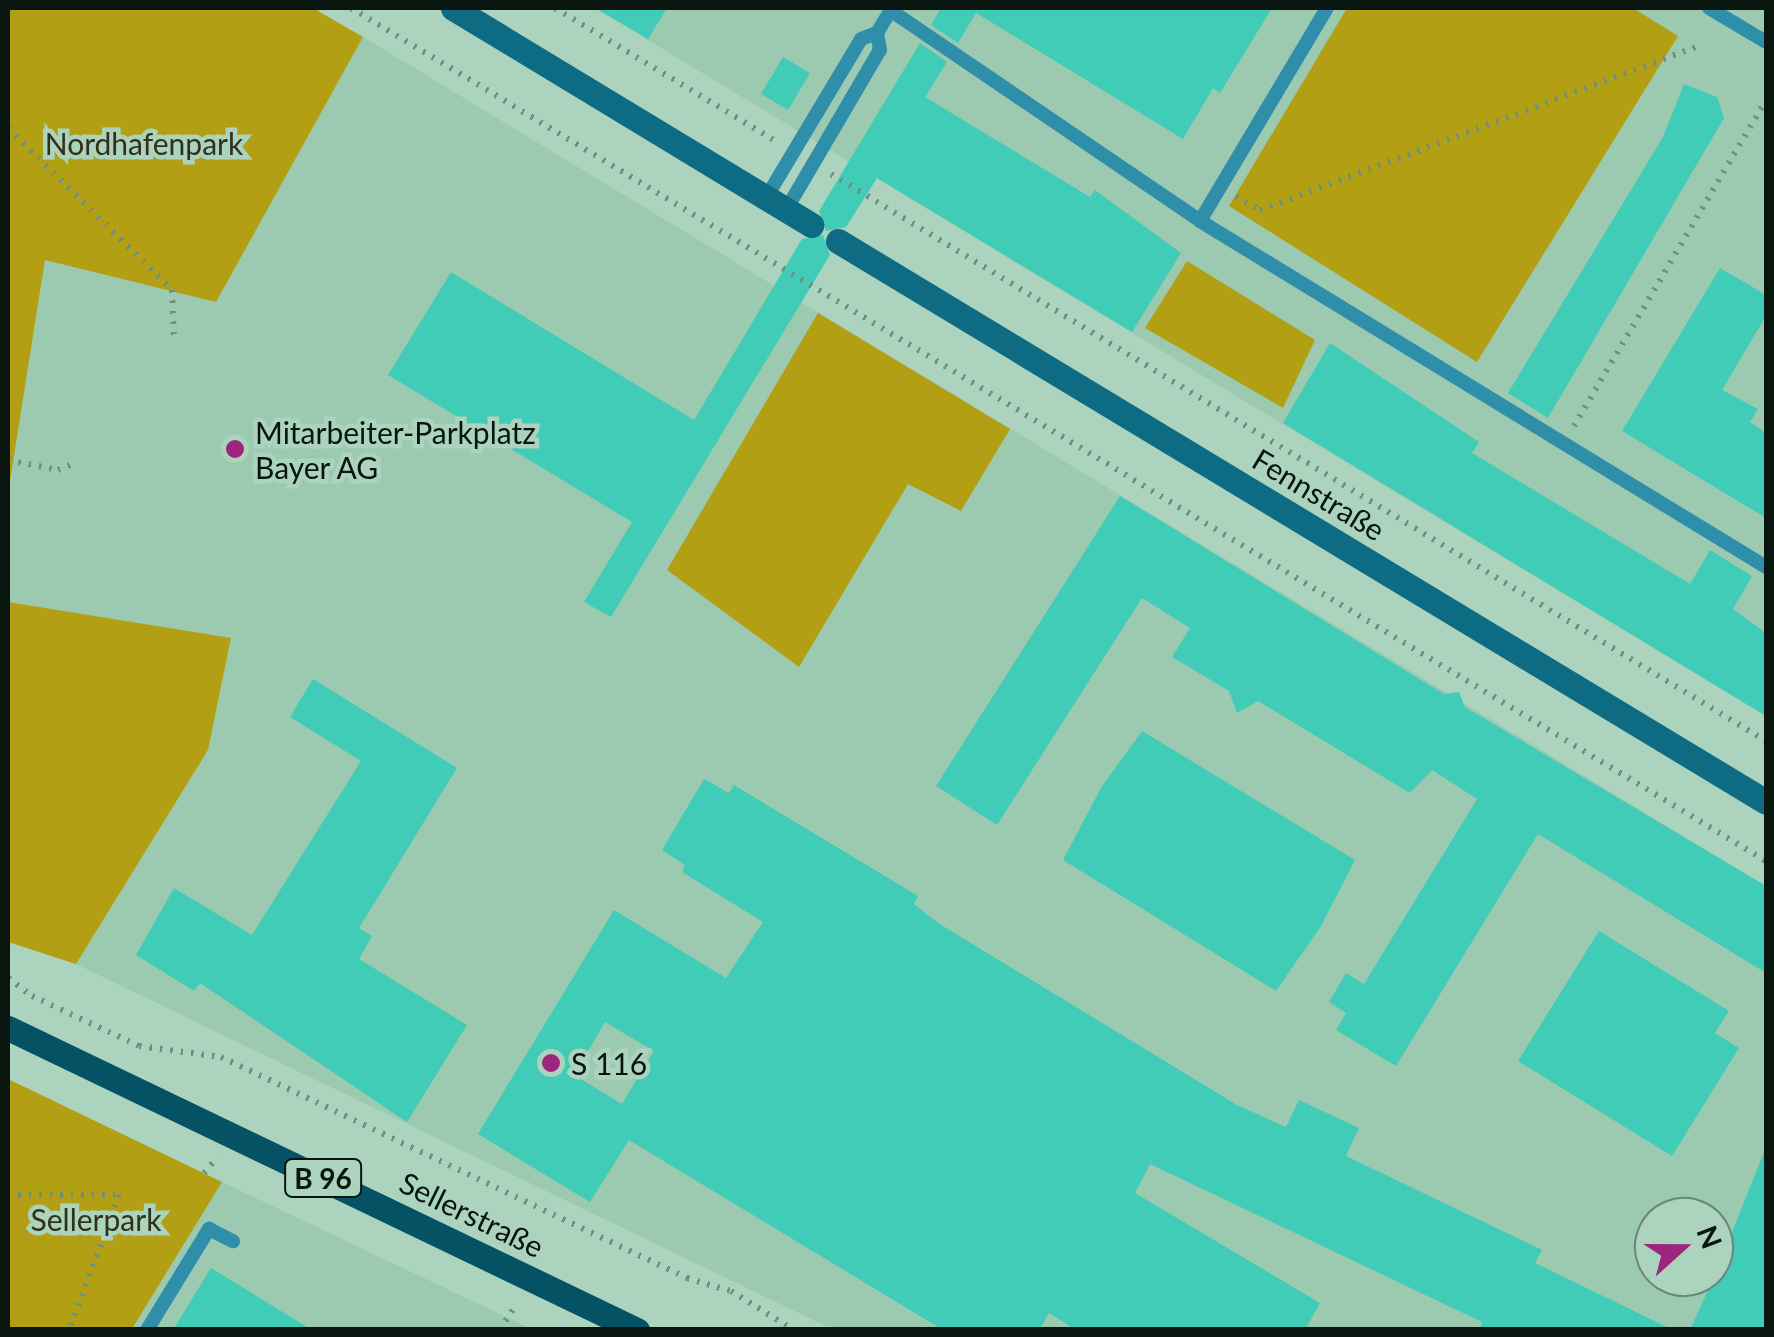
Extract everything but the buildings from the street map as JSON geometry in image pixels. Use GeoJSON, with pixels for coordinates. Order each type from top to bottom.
{"type":"FeatureCollection","features":[{"type":"Feature","properties":{"kind":"main road"},"geometry":{"type":"LineString","coordinates":[[453,8],[810,224]]}},
{"type":"Feature","properties":{"kind":"main road","name":"Fennstraße"},"geometry":{"type":"LineString","coordinates":[[838,241],[1766,802]]}},
{"type":"Feature","properties":{"kind":"main road","name":"Sellerstraße"},"geometry":{"type":"LineString","coordinates":[[8,1028],[637,1330]]}},
{"type":"Feature","properties":{"kind":"lane"},"geometry":{"type":"LineString","coordinates":[[1200,220],[1327,8]]}},
{"type":"Feature","properties":{"kind":"lane"},"geometry":{"type":"LineString","coordinates":[[1709,8],[1766,42]]}},
{"type":"Feature","properties":{"kind":"lane"},"geometry":{"type":"LineString","coordinates":[[776,204],[792,151],[862,38],[877,32],[891,9],[1200,220],[1766,567]]}},
{"type":"Feature","properties":{"kind":"lane"},"geometry":{"type":"LineString","coordinates":[[776,204],[812,163],[880,50],[877,32]]}},
{"type":"Feature","properties":{"kind":"lane"},"geometry":{"type":"LineString","coordinates":[[147,1330],[209,1229],[233,1241]]}},
{"type":"Feature","properties":{"kind":"path"},"geometry":{"type":"LineString","coordinates":[[351,8],[1766,860]]}},
{"type":"Feature","properties":{"kind":"path"},"geometry":{"type":"LineString","coordinates":[[555,8],[792,151]]}},
{"type":"Feature","properties":{"kind":"path"},"geometry":{"type":"LineString","coordinates":[[1220,187],[1260,210],[1697,48]]}},
{"type":"Feature","properties":{"kind":"path"},"geometry":{"type":"LineString","coordinates":[[1563,444],[1766,100]]}},
{"type":"Feature","properties":{"kind":"path"},"geometry":{"type":"LineString","coordinates":[[8,128],[172,290],[174,340]]}},
{"type":"Feature","properties":{"kind":"path"},"geometry":{"type":"LineString","coordinates":[[812,163],[1766,741]]}},
{"type":"Feature","properties":{"kind":"path"},"geometry":{"type":"LineString","coordinates":[[8,460],[58,470],[75,463]]}},
{"type":"Feature","properties":{"kind":"path"},"geometry":{"type":"LineString","coordinates":[[8,978],[32,996],[138,1046],[220,1057],[688,1278],[731,1291],[794,1330]]}},
{"type":"Feature","properties":{"kind":"path"},"geometry":{"type":"LineString","coordinates":[[8,1194],[119,1195],[70,1330]]}},
{"type":"Feature","properties":{"kind":"path"},"geometry":{"type":"LineString","coordinates":[[500,1330],[513,1309]]}},
{"type":"Feature","properties":{"kind":"shaded area"},"geometry":{"type":"Polygon","coordinates":[[[595,8],[1766,8],[1766,716],[1433,515],[595,8]]]}},
{"type":"Feature","properties":{"kind":"shaded area"},"geometry":{"type":"Polygon","coordinates":[[[363,37],[1766,886],[1766,1329],[832,1329],[76,964],[208,750],[231,639],[8,602],[8,494],[45,259],[216,301],[363,37]]]}},
{"type":"Feature","properties":{"kind":"shaded area"},"geometry":{"type":"Polygon","coordinates":[[[222,1182],[531,1329],[132,1330],[222,1182]]]}},
{"type":"Feature","properties":{"kind":"green space","name":"Nordhafenpark"},"geometry":{"type":"Polygon","coordinates":[[[8,8],[313,8],[363,37],[216,302],[45,260],[8,494],[8,8]]]}},
{"type":"Feature","properties":{"kind":"green space"},"geometry":{"type":"Polygon","coordinates":[[[1347,8],[1633,8],[1678,36],[1477,362],[1229,206],[1347,8]]]}},
{"type":"Feature","properties":{"kind":"green space"},"geometry":{"type":"Polygon","coordinates":[[[1187,261],[1315,340],[1283,408],[1145,328],[1187,261]]]}},
{"type":"Feature","properties":{"kind":"green space"},"geometry":{"type":"Polygon","coordinates":[[[818,313],[1010,429],[961,511],[908,484],[799,667],[667,570],[818,313]]]}},
{"type":"Feature","properties":{"kind":"green space"},"geometry":{"type":"Polygon","coordinates":[[[8,602],[231,638],[208,750],[76,964],[8,942],[8,602]]]}},
{"type":"Feature","properties":{"kind":"green space","name":"Sellerpark"},"geometry":{"type":"Polygon","coordinates":[[[8,1079],[222,1182],[132,1329],[8,1329],[8,1079]]]}},
{"type":"Feature","properties":{"kind":"place","name":"Mitarbeiter-Parkplatz Bayer AG"},"geometry":{"type":"Point","coordinates":[235,449]}},
{"type":"Feature","properties":{"kind":"place","name":"S 116"},"geometry":{"type":"Point","coordinates":[551,1063]}}]}
